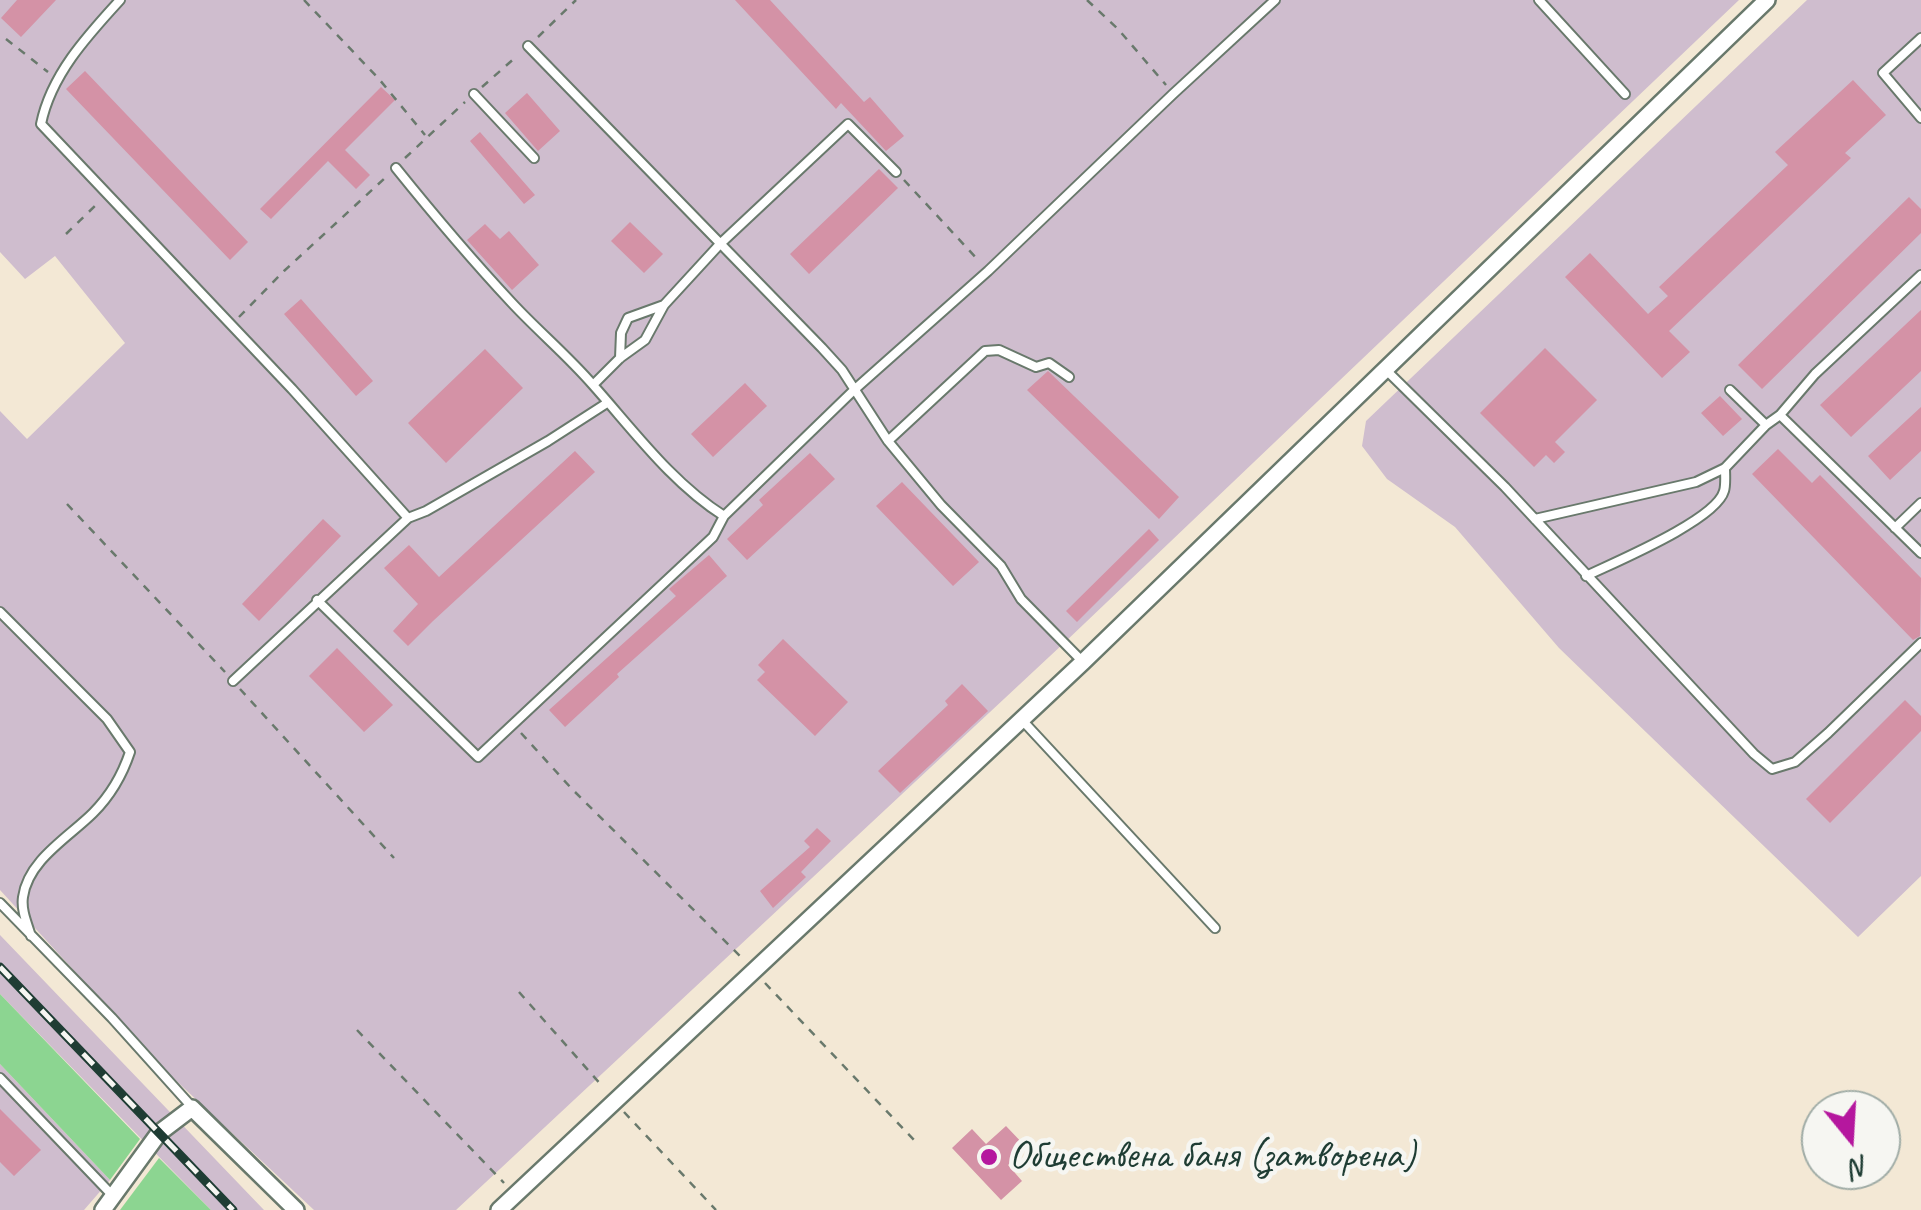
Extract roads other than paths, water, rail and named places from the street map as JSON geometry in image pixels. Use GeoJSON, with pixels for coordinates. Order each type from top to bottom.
{"type":"FeatureCollection","features":[{"type":"Feature","properties":{"kind":"street"},"geometry":{"type":"LineString","coordinates":[[508,1205],[1084,662],[1767,0]]}},
{"type":"Feature","properties":{"kind":"street"},"geometry":{"type":"LineString","coordinates":[[104,1210],[159,1133],[192,1108],[296,1210]]}},
{"type":"Feature","properties":{"kind":"lane"},"geometry":{"type":"LineString","coordinates":[[120,0],[88,36],[58,80],[41,124],[292,389],[408,518]]}},
{"type":"Feature","properties":{"kind":"lane"},"geometry":{"type":"LineString","coordinates":[[317,600],[478,757],[713,537],[724,516],[854,390],[988,271],[1275,0]]}},
{"type":"Feature","properties":{"kind":"lane"},"geometry":{"type":"LineString","coordinates":[[1540,0],[1625,94]]}},
{"type":"Feature","properties":{"kind":"lane"},"geometry":{"type":"LineString","coordinates":[[1921,38],[1883,73],[1921,118]]}},
{"type":"Feature","properties":{"kind":"lane"},"geometry":{"type":"LineString","coordinates":[[528,46],[842,370],[888,441],[941,505],[1001,566],[1021,599],[1084,662]]}},
{"type":"Feature","properties":{"kind":"lane"},"geometry":{"type":"LineString","coordinates":[[474,94],[534,158]]}},
{"type":"Feature","properties":{"kind":"lane"},"geometry":{"type":"LineString","coordinates":[[593,385],[645,340],[664,305],[720,244],[848,124],[896,172]]}},
{"type":"Feature","properties":{"kind":"lane"},"geometry":{"type":"LineString","coordinates":[[396,168],[513,304],[700,501],[724,516]]}},
{"type":"Feature","properties":{"kind":"lane"},"geometry":{"type":"LineString","coordinates":[[1534,519],[1696,482],[1725,468],[1766,424],[1780,415],[1814,374],[1921,275]]}},
{"type":"Feature","properties":{"kind":"lane"},"geometry":{"type":"LineString","coordinates":[[620,358],[621,333],[628,318],[664,305]]}},
{"type":"Feature","properties":{"kind":"lane"},"geometry":{"type":"LineString","coordinates":[[888,441],[985,351],[999,350],[1036,367],[1049,362],[1069,377]]}},
{"type":"Feature","properties":{"kind":"lane"},"geometry":{"type":"LineString","coordinates":[[1385,369],[1772,769],[1795,762],[1921,643]]}},
{"type":"Feature","properties":{"kind":"lane"},"geometry":{"type":"LineString","coordinates":[[1730,390],[1766,424]]}},
{"type":"Feature","properties":{"kind":"lane"},"geometry":{"type":"LineString","coordinates":[[233,680],[408,518],[548,441],[607,403]]}},
{"type":"Feature","properties":{"kind":"lane"},"geometry":{"type":"LineString","coordinates":[[1780,415],[1921,553]]}},
{"type":"Feature","properties":{"kind":"lane"},"geometry":{"type":"LineString","coordinates":[[1586,576],[1710,512],[1724,493],[1725,468]]}},
{"type":"Feature","properties":{"kind":"lane"},"geometry":{"type":"LineString","coordinates":[[1895,528],[1921,503]]}},
{"type":"Feature","properties":{"kind":"lane"},"geometry":{"type":"LineString","coordinates":[[0,612],[107,719],[130,752],[116,787],[38,865],[25,887],[22,901],[32,936]]}},
{"type":"Feature","properties":{"kind":"lane"},"geometry":{"type":"LineString","coordinates":[[1022,720],[1215,928]]}},
{"type":"Feature","properties":{"kind":"lane"},"geometry":{"type":"LineString","coordinates":[[0,903],[112,1018],[192,1108]]}},
{"type":"Feature","properties":{"kind":"lane"},"geometry":{"type":"LineString","coordinates":[[0,1078],[114,1196]]}},
{"type":"Feature","properties":{"kind":"railway"},"geometry":{"type":"LineString","coordinates":[[0,967],[233,1210]]}},
{"type":"Feature","properties":{"kind":"place","name":"Обществена баня (затворена)"},"geometry":{"type":"Point","coordinates":[989,1157]}}]}
